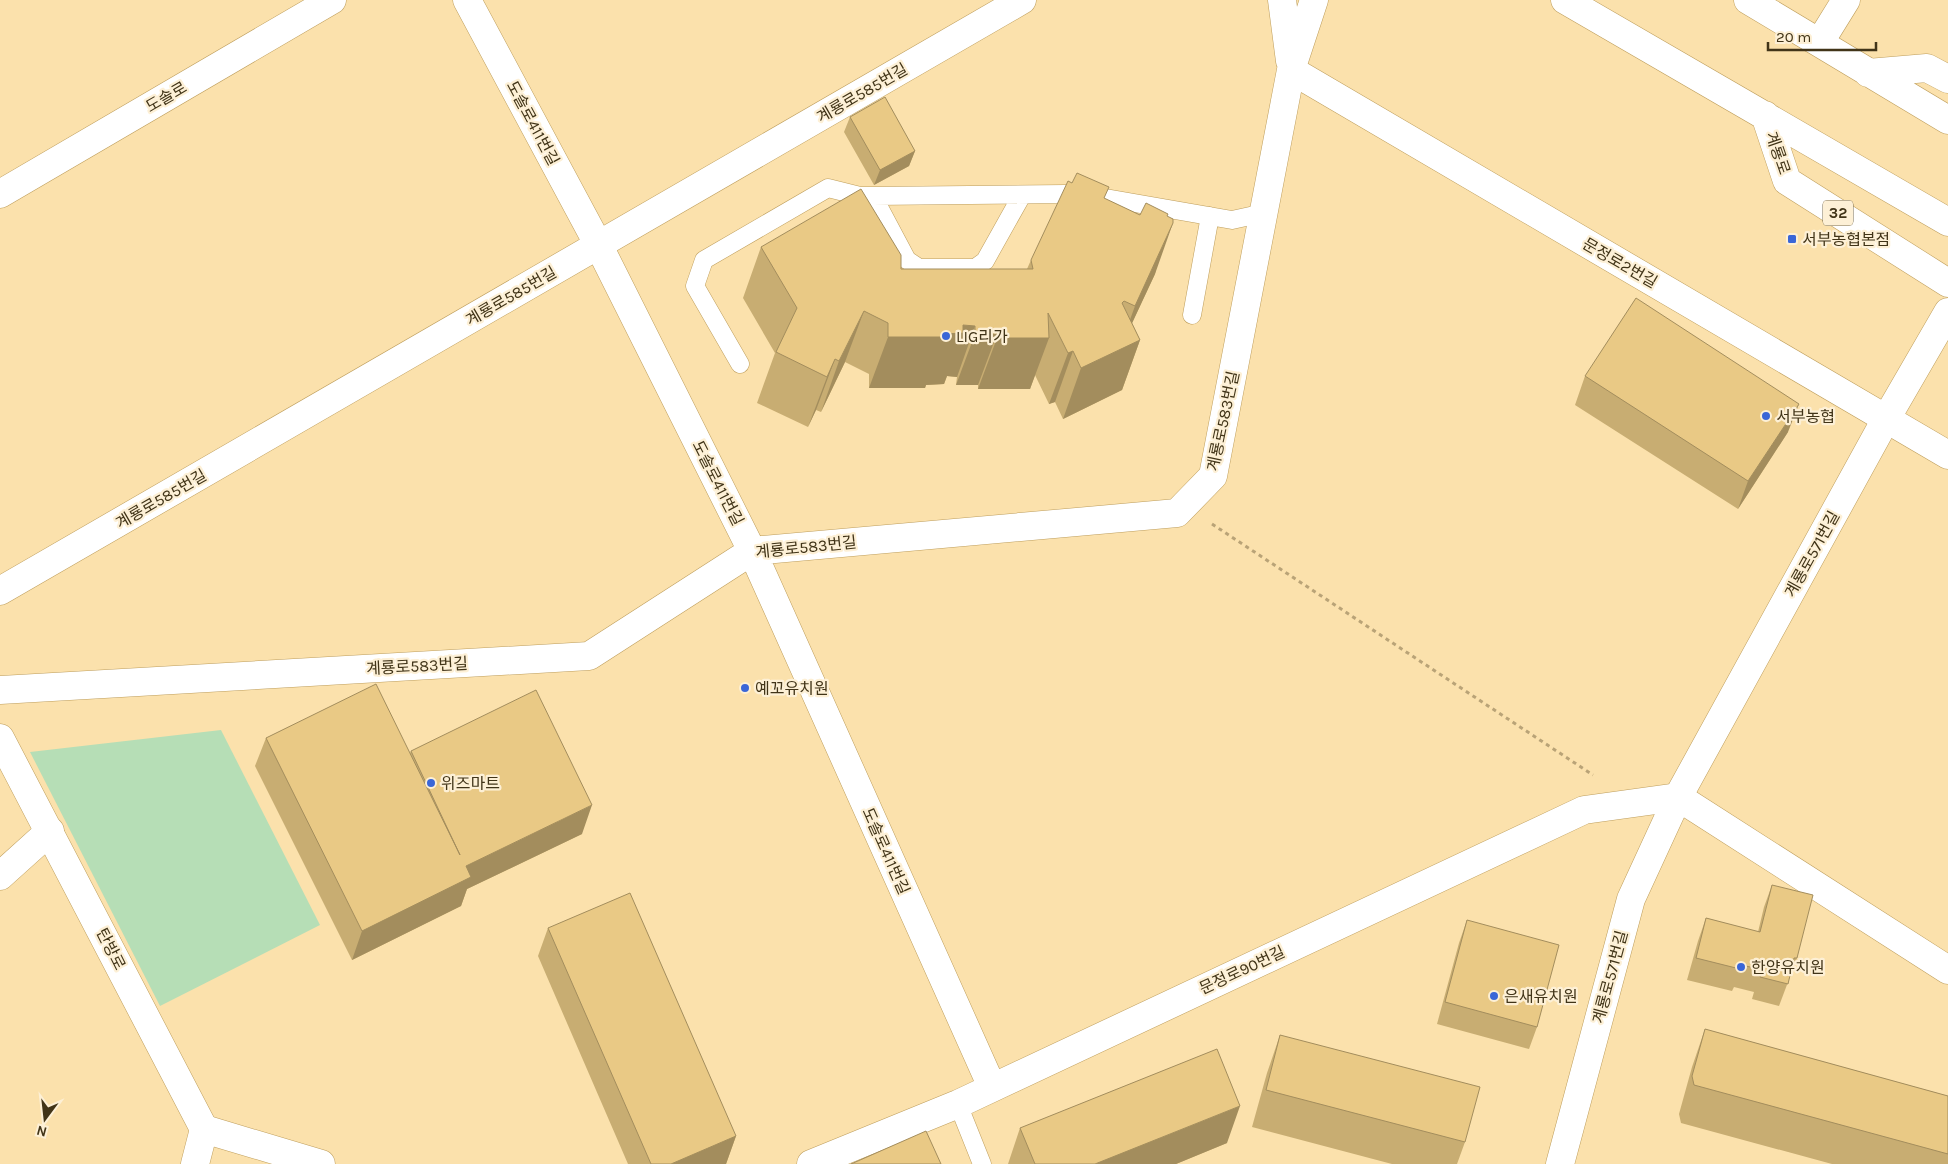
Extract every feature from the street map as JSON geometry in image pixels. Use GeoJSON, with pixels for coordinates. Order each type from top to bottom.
{"type":"FeatureCollection","features":[{"type":"Feature","properties":{"kind":"street","name":"도솔로"},"geometry":{"type":"LineString","coordinates":[[0,194],[332,0]]}},
{"type":"Feature","properties":{"kind":"street","name":"도솔로411번길"},"geometry":{"type":"LineString","coordinates":[[468,0],[599,246],[752,551],[992,1088]]}},
{"type":"Feature","properties":{"kind":"street","name":"계룡로585번길"},"geometry":{"type":"LineString","coordinates":[[0,591],[1022,0]]}},
{"type":"Feature","properties":{"kind":"street","name":"계룡로583번길"},"geometry":{"type":"LineString","coordinates":[[1282,0],[1291,70]]}},
{"type":"Feature","properties":{"kind":"street","name":"계룡로583번길"},"geometry":{"type":"LineString","coordinates":[[0,690],[589,656],[752,551],[1177,513],[1213,476],[1291,70],[1314,0]]}},
{"type":"Feature","properties":{"kind":"street","name":"계룡로"},"geometry":{"type":"LineString","coordinates":[[1565,0],[1948,222]]}},
{"type":"Feature","properties":{"kind":"street"},"geometry":{"type":"LineString","coordinates":[[1748,0],[1948,120]]}},
{"type":"Feature","properties":{"kind":"street"},"geometry":{"type":"LineString","coordinates":[[1820,42],[1846,0]]}},
{"type":"Feature","properties":{"kind":"street"},"geometry":{"type":"LineString","coordinates":[[1868,72],[1927,68],[1948,79]]}},
{"type":"Feature","properties":{"kind":"street","name":"문정로2번길"},"geometry":{"type":"LineString","coordinates":[[1291,70],[1948,456]]}},
{"type":"Feature","properties":{"kind":"street","name":"계룡로"},"geometry":{"type":"LineString","coordinates":[[1765,115],[1787,181],[1948,283]]}},
{"type":"Feature","properties":{"kind":"street","name":"계룡로571번길"},"geometry":{"type":"LineString","coordinates":[[1560,1164],[1631,899],[1678,797],[1886,419],[1948,312]]}},
{"type":"Feature","properties":{"kind":"street","name":"탄방로"},"geometry":{"type":"LineString","coordinates":[[0,738],[204,1129]]}},
{"type":"Feature","properties":{"kind":"street"},"geometry":{"type":"LineString","coordinates":[[1678,797],[1948,970]]}},
{"type":"Feature","properties":{"kind":"street","name":"문정로90번길"},"geometry":{"type":"LineString","coordinates":[[811,1164],[958,1104],[1584,810],[1678,797]]}},
{"type":"Feature","properties":{"kind":"street"},"geometry":{"type":"LineString","coordinates":[[0,876],[50,831]]}},
{"type":"Feature","properties":{"kind":"street"},"geometry":{"type":"LineString","coordinates":[[195,1164],[204,1129],[320,1164]]}},
{"type":"Feature","properties":{"kind":"lane"},"geometry":{"type":"LineString","coordinates":[[740,364],[695,286],[704,260],[828,188],[860,196],[1094,196],[1232,220],[1264,213]]}},
{"type":"Feature","properties":{"kind":"lane"},"geometry":{"type":"LineString","coordinates":[[873,196],[907,260],[919,268],[975,268],[985,261],[1022,195]]}},
{"type":"Feature","properties":{"kind":"lane"},"geometry":{"type":"LineString","coordinates":[[1192,315],[1210,216]]}},
{"type":"Feature","properties":{"kind":"lane"},"geometry":{"type":"LineString","coordinates":[[958,1104],[982,1164]]}},
{"type":"Feature","properties":{"kind":"path"},"geometry":{"type":"LineString","coordinates":[[1184,505],[1599,779],[1614,806]]}},
{"type":"Feature","properties":{"kind":"green space"},"geometry":{"type":"Polygon","coordinates":[[[221,730],[320,925],[160,1006],[30,752],[221,730]]]}},
{"type":"Feature","properties":{"kind":"building"},"geometry":{"type":"Polygon","coordinates":[[[885,97],[915,151],[880,170],[850,117],[885,97]]]}},
{"type":"Feature","properties":{"kind":"building"},"geometry":{"type":"Polygon","coordinates":[[[1077,173],[1109,187],[1104,198],[1140,215],[1146,203],[1168,214],[1167,216],[1173,219],[1173,223],[1135,306],[1124,301],[1122,303],[1140,340],[1081,368],[1073,351],[1068,353],[1048,313],[1049,338],[997,338],[997,334],[975,334],[975,326],[963,325],[963,333],[943,334],[943,337],[888,337],[888,323],[864,311],[839,361],[835,359],[827,377],[776,352],[797,308],[761,247],[861,189],[901,255],[901,269],[1033,269],[1031,260],[1068,181],[1072,183],[1077,173]]]}},
{"type":"Feature","properties":{"kind":"building"},"geometry":{"type":"Polygon","coordinates":[[[1636,298],[1799,404],[1748,481],[1585,376],[1636,298]]]}},
{"type":"Feature","properties":{"kind":"building"},"geometry":{"type":"Polygon","coordinates":[[[376,684],[460,855],[411,751],[536,690],[592,805],[466,866],[471,877],[362,931],[266,738],[376,684]]]}},
{"type":"Feature","properties":{"kind":"building","name":"한양유치원"},"geometry":{"type":"Polygon","coordinates":[[[1772,885],[1813,895],[1797,958],[1794,958],[1788,984],[1760,977],[1762,970],[1742,965],[1740,969],[1696,958],[1706,918],[1760,932],[1772,885]]]}},
{"type":"Feature","properties":{"kind":"building"},"geometry":{"type":"Polygon","coordinates":[[[630,893],[736,1136],[671,1164],[651,1164],[548,928],[630,893]]]}},
{"type":"Feature","properties":{"kind":"building","name":"은새유치원"},"geometry":{"type":"Polygon","coordinates":[[[1467,920],[1559,945],[1537,1027],[1445,1002],[1467,920]]]}},
{"type":"Feature","properties":{"kind":"building"},"geometry":{"type":"Polygon","coordinates":[[[1705,1029],[1948,1096],[1948,1154],[1694,1085],[1692,1076],[1705,1029]]]}},
{"type":"Feature","properties":{"kind":"building"},"geometry":{"type":"Polygon","coordinates":[[[1280,1035],[1480,1087],[1465,1142],[1266,1090],[1280,1035]]]}},
{"type":"Feature","properties":{"kind":"building"},"geometry":{"type":"Polygon","coordinates":[[[1217,1049],[1240,1106],[1095,1164],[1035,1164],[1020,1128],[1217,1049]]]}},
{"type":"Feature","properties":{"kind":"building"},"geometry":{"type":"Polygon","coordinates":[[[926,1131],[941,1164],[851,1164],[926,1131]]]}},
{"type":"Feature","properties":{"kind":"place","name":"서부농협본점"},"geometry":{"type":"Point","coordinates":[1792,239]}},
{"type":"Feature","properties":{"kind":"place","name":"LIG리가"},"geometry":{"type":"Point","coordinates":[946,336]}},
{"type":"Feature","properties":{"kind":"place","name":"서부농협"},"geometry":{"type":"Point","coordinates":[1766,416]}},
{"type":"Feature","properties":{"kind":"place","name":"예꼬유치원"},"geometry":{"type":"Point","coordinates":[745,688]}},
{"type":"Feature","properties":{"kind":"place","name":"위즈마트"},"geometry":{"type":"Point","coordinates":[431,783]}},
{"type":"Feature","properties":{"kind":"place","name":"한양유치원"},"geometry":{"type":"Point","coordinates":[1741,967]}},
{"type":"Feature","properties":{"kind":"place","name":"은새유치원"},"geometry":{"type":"Point","coordinates":[1494,996]}}]}
